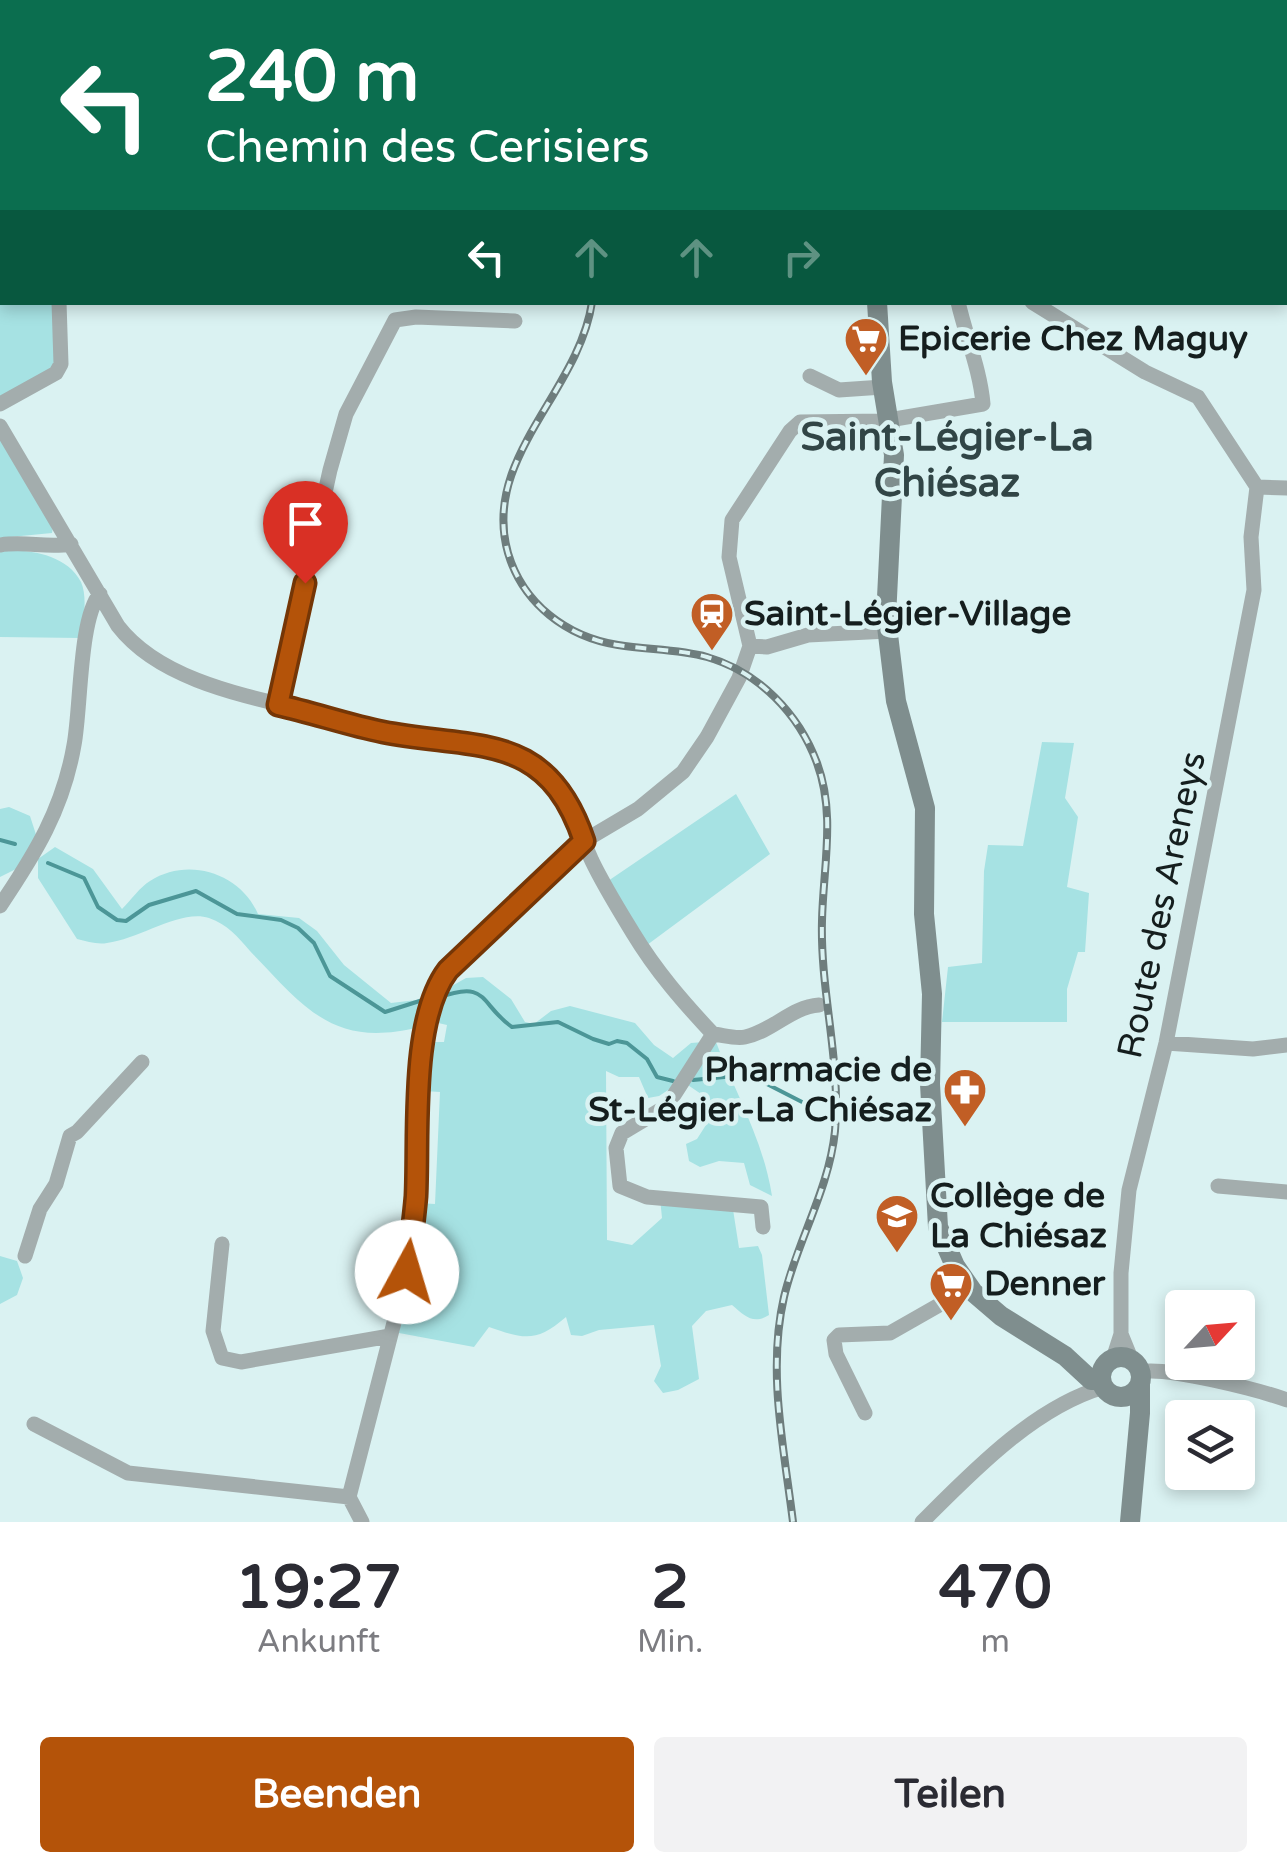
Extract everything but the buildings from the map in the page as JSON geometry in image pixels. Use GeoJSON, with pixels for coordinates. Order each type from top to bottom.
{"type":"FeatureCollection","features":[{"type":"Feature","properties":{"kind":"main road"},"geometry":{"type":"LineString","coordinates":[[876,305],[894,455],[888,631],[896,701],[925,808],[924,914],[932,994],[930,1084],[935,1213],[944,1244],[969,1288],[1001,1316],[1065,1356],[1116,1376],[1140,1412],[1130,1522]]}},
{"type":"Feature","properties":{"kind":"street"},"geometry":{"type":"LineString","coordinates":[[0,404],[56,372],[61,364],[59,305]]}},
{"type":"Feature","properties":{"kind":"street"},"geometry":{"type":"LineString","coordinates":[[362,1522],[349,1497],[407,1272],[416,1200],[420,1076],[428,1011],[436,985],[584,841],[638,809],[682,772],[708,737],[742,672],[750,646],[729,557],[732,520],[790,431],[800,422],[889,420],[984,404],[980,373],[970,355],[959,305]]}},
{"type":"Feature","properties":{"kind":"street"},"geometry":{"type":"LineString","coordinates":[[1037,305],[1145,372],[1198,397],[1257,487],[1287,488]]}},
{"type":"Feature","properties":{"kind":"street"},"geometry":{"type":"LineString","coordinates":[[278,705],[346,414],[395,320],[416,317],[515,322]]}},
{"type":"Feature","properties":{"kind":"street"},"geometry":{"type":"LineString","coordinates":[[810,376],[839,390],[883,387]]}},
{"type":"Feature","properties":{"kind":"street"},"geometry":{"type":"LineString","coordinates":[[0,426],[128,639],[156,660],[174,670],[278,705],[381,732],[482,745],[521,756],[550,778],[635,936],[671,990],[713,1034],[742,1038],[764,1030],[803,1006],[819,1005]]}},
{"type":"Feature","properties":{"kind":"street","name":"Route des Areneys"},"geometry":{"type":"LineString","coordinates":[[1116,1376],[1129,1190],[1166,1043],[1254,590],[1251,537],[1257,487]]}},
{"type":"Feature","properties":{"kind":"street"},"geometry":{"type":"LineString","coordinates":[[0,545],[71,544]]}},
{"type":"Feature","properties":{"kind":"street"},"geometry":{"type":"LineString","coordinates":[[0,906],[40,847],[60,799],[74,747],[86,623],[100,594]]}},
{"type":"Feature","properties":{"kind":"street"},"geometry":{"type":"LineString","coordinates":[[750,646],[760,649],[808,635],[888,631]]}},
{"type":"Feature","properties":{"kind":"street"},"geometry":{"type":"LineString","coordinates":[[713,1034],[666,1106],[622,1133],[616,1148],[620,1186],[647,1197],[760,1207],[763,1227]]}},
{"type":"Feature","properties":{"kind":"street"},"geometry":{"type":"LineString","coordinates":[[1166,1043],[1253,1050],[1287,1045]]}},
{"type":"Feature","properties":{"kind":"street"},"geometry":{"type":"LineString","coordinates":[[26,1256],[40,1210],[56,1184],[70,1136],[142,1062]]}},
{"type":"Feature","properties":{"kind":"street"},"geometry":{"type":"LineString","coordinates":[[1218,1186],[1287,1192]]}},
{"type":"Feature","properties":{"kind":"street"},"geometry":{"type":"LineString","coordinates":[[222,1244],[213,1330],[222,1358],[241,1362],[390,1336]]}},
{"type":"Feature","properties":{"kind":"street"},"geometry":{"type":"LineString","coordinates":[[865,1413],[836,1354],[834,1340],[839,1335],[890,1332],[969,1288]]}},
{"type":"Feature","properties":{"kind":"street"},"geometry":{"type":"LineString","coordinates":[[922,1522],[978,1466],[1018,1434],[1116,1376],[1151,1371],[1287,1400]]}},
{"type":"Feature","properties":{"kind":"street"},"geometry":{"type":"LineString","coordinates":[[34,1424],[128,1472],[349,1497]]}},
{"type":"Feature","properties":{"kind":"shaded area"},"geometry":{"type":"Polygon","coordinates":[[[0,305],[54,305],[56,356],[52,368],[0,398],[0,305]]]}},
{"type":"Feature","properties":{"kind":"shaded area"},"geometry":{"type":"Polygon","coordinates":[[[0,437],[53,527],[52,533],[0,538],[0,437]]]}},
{"type":"Feature","properties":{"kind":"shaded area"},"geometry":{"type":"Polygon","coordinates":[[[12,550],[51,557],[75,573],[84,595],[81,638],[0,637],[0,552],[12,550]]]}},
{"type":"Feature","properties":{"kind":"shaded area"},"geometry":{"type":"Polygon","coordinates":[[[1042,742],[1074,743],[1065,798],[1078,817],[1067,887],[1089,893],[1085,952],[1078,952],[1067,989],[1067,1022],[942,1022],[948,967],[982,963],[988,845],[1023,846],[1042,742]]]}},
{"type":"Feature","properties":{"kind":"shaded area"},"geometry":{"type":"Polygon","coordinates":[[[736,794],[770,854],[647,945],[608,881],[736,794]]]}},
{"type":"Feature","properties":{"kind":"shaded area"},"geometry":{"type":"Polygon","coordinates":[[[9,807],[30,816],[40,847],[20,867],[0,877],[0,809],[9,807]]]}},
{"type":"Feature","properties":{"kind":"shaded area"},"geometry":{"type":"Polygon","coordinates":[[[55,847],[93,869],[122,909],[146,884],[165,874],[197,870],[227,879],[250,900],[258,914],[299,918],[317,931],[344,965],[391,1003],[425,999],[419,1027],[364,1032],[322,1018],[287,990],[232,931],[209,918],[185,918],[107,943],[77,939],[38,878],[38,859],[55,847]]]}},
{"type":"Feature","properties":{"kind":"shaded area"},"geometry":{"type":"Polygon","coordinates":[[[483,977],[511,999],[525,1022],[534,1024],[551,1011],[570,1006],[635,1023],[654,1045],[673,1058],[691,1043],[704,1042],[713,1034],[755,1134],[772,1196],[750,1185],[744,1163],[719,1161],[700,1167],[689,1161],[686,1144],[697,1139],[713,1114],[704,1096],[682,1081],[659,1096],[648,1098],[639,1077],[619,1077],[606,1071],[607,1240],[632,1245],[662,1218],[660,1198],[732,1203],[739,1248],[758,1246],[762,1255],[769,1315],[754,1319],[732,1305],[706,1311],[692,1326],[699,1379],[678,1390],[663,1393],[654,1381],[661,1366],[654,1325],[571,1335],[566,1317],[538,1335],[512,1334],[489,1327],[474,1347],[399,1333],[419,1203],[435,1204],[440,1092],[424,1091],[429,1042],[444,1042],[447,1025],[434,1022],[435,1001],[442,999],[443,991],[466,978],[483,977]]]}},
{"type":"Feature","properties":{"kind":"shaded area"},"geometry":{"type":"Polygon","coordinates":[[[0,1256],[17,1261],[23,1278],[17,1295],[0,1304],[0,1256]]]}},
{"type":"Feature","properties":{"kind":"waterway"},"geometry":{"type":"LineString","coordinates":[[0,840],[15,844]]}},
{"type":"Feature","properties":{"kind":"waterway"},"geometry":{"type":"LineString","coordinates":[[48,863],[84,878],[98,907],[117,920],[126,921],[149,905],[196,891],[237,914],[281,920],[298,928],[314,943],[330,976],[385,1012],[429,998]]}},
{"type":"Feature","properties":{"kind":"waterway"},"geometry":{"type":"LineString","coordinates":[[438,998],[466,991],[475,993],[512,1027],[558,1022],[609,1044],[627,1043],[647,1059],[657,1077],[673,1081]]}},
{"type":"Feature","properties":{"kind":"waterway"},"geometry":{"type":"LineString","coordinates":[[693,1080],[745,1075],[755,1078],[804,1103],[821,1123]]}},
{"type":"Feature","properties":{"kind":"railway"},"geometry":{"type":"LineString","coordinates":[[591,305],[584,335],[570,366],[519,456],[508,486],[503,519],[515,571],[536,602],[581,634],[618,645],[707,657],[744,673],[775,697],[800,728],[823,782],[827,841],[822,947],[835,1078],[835,1131],[826,1174],[790,1276],[779,1325],[779,1410],[793,1522]]}},
{"type":"Feature","properties":{"kind":"place","name":"Epicerie Chez Maguy"},"geometry":{"type":"Point","coordinates":[866,377]}},
{"type":"Feature","properties":{"kind":"place","name":"Saint-Légier-Village"},"geometry":{"type":"Point","coordinates":[712,652]}},
{"type":"Feature","properties":{"kind":"place","name":"Pharmacie de St-Légier-La Chiésaz"},"geometry":{"type":"Point","coordinates":[965,1128]}},
{"type":"Feature","properties":{"kind":"place","name":"Collège de La Chiésaz"},"geometry":{"type":"Point","coordinates":[897,1254]}},
{"type":"Feature","properties":{"kind":"place","name":"Denner"},"geometry":{"type":"Point","coordinates":[951,1322]}},
{"type":"Feature","properties":{"kind":"district","name":"Saint-Légier-La Chiésaz"},"geometry":{"type":"Point","coordinates":[947,460]}},
{"type":"Feature","properties":{"kind":"route"},"geometry":{"type":"LineString","coordinates":[[305,583],[278,705],[381,732],[482,745],[521,756],[550,778],[584,841],[448,970],[433,992],[420,1076],[416,1200],[407,1272]]}}]}
